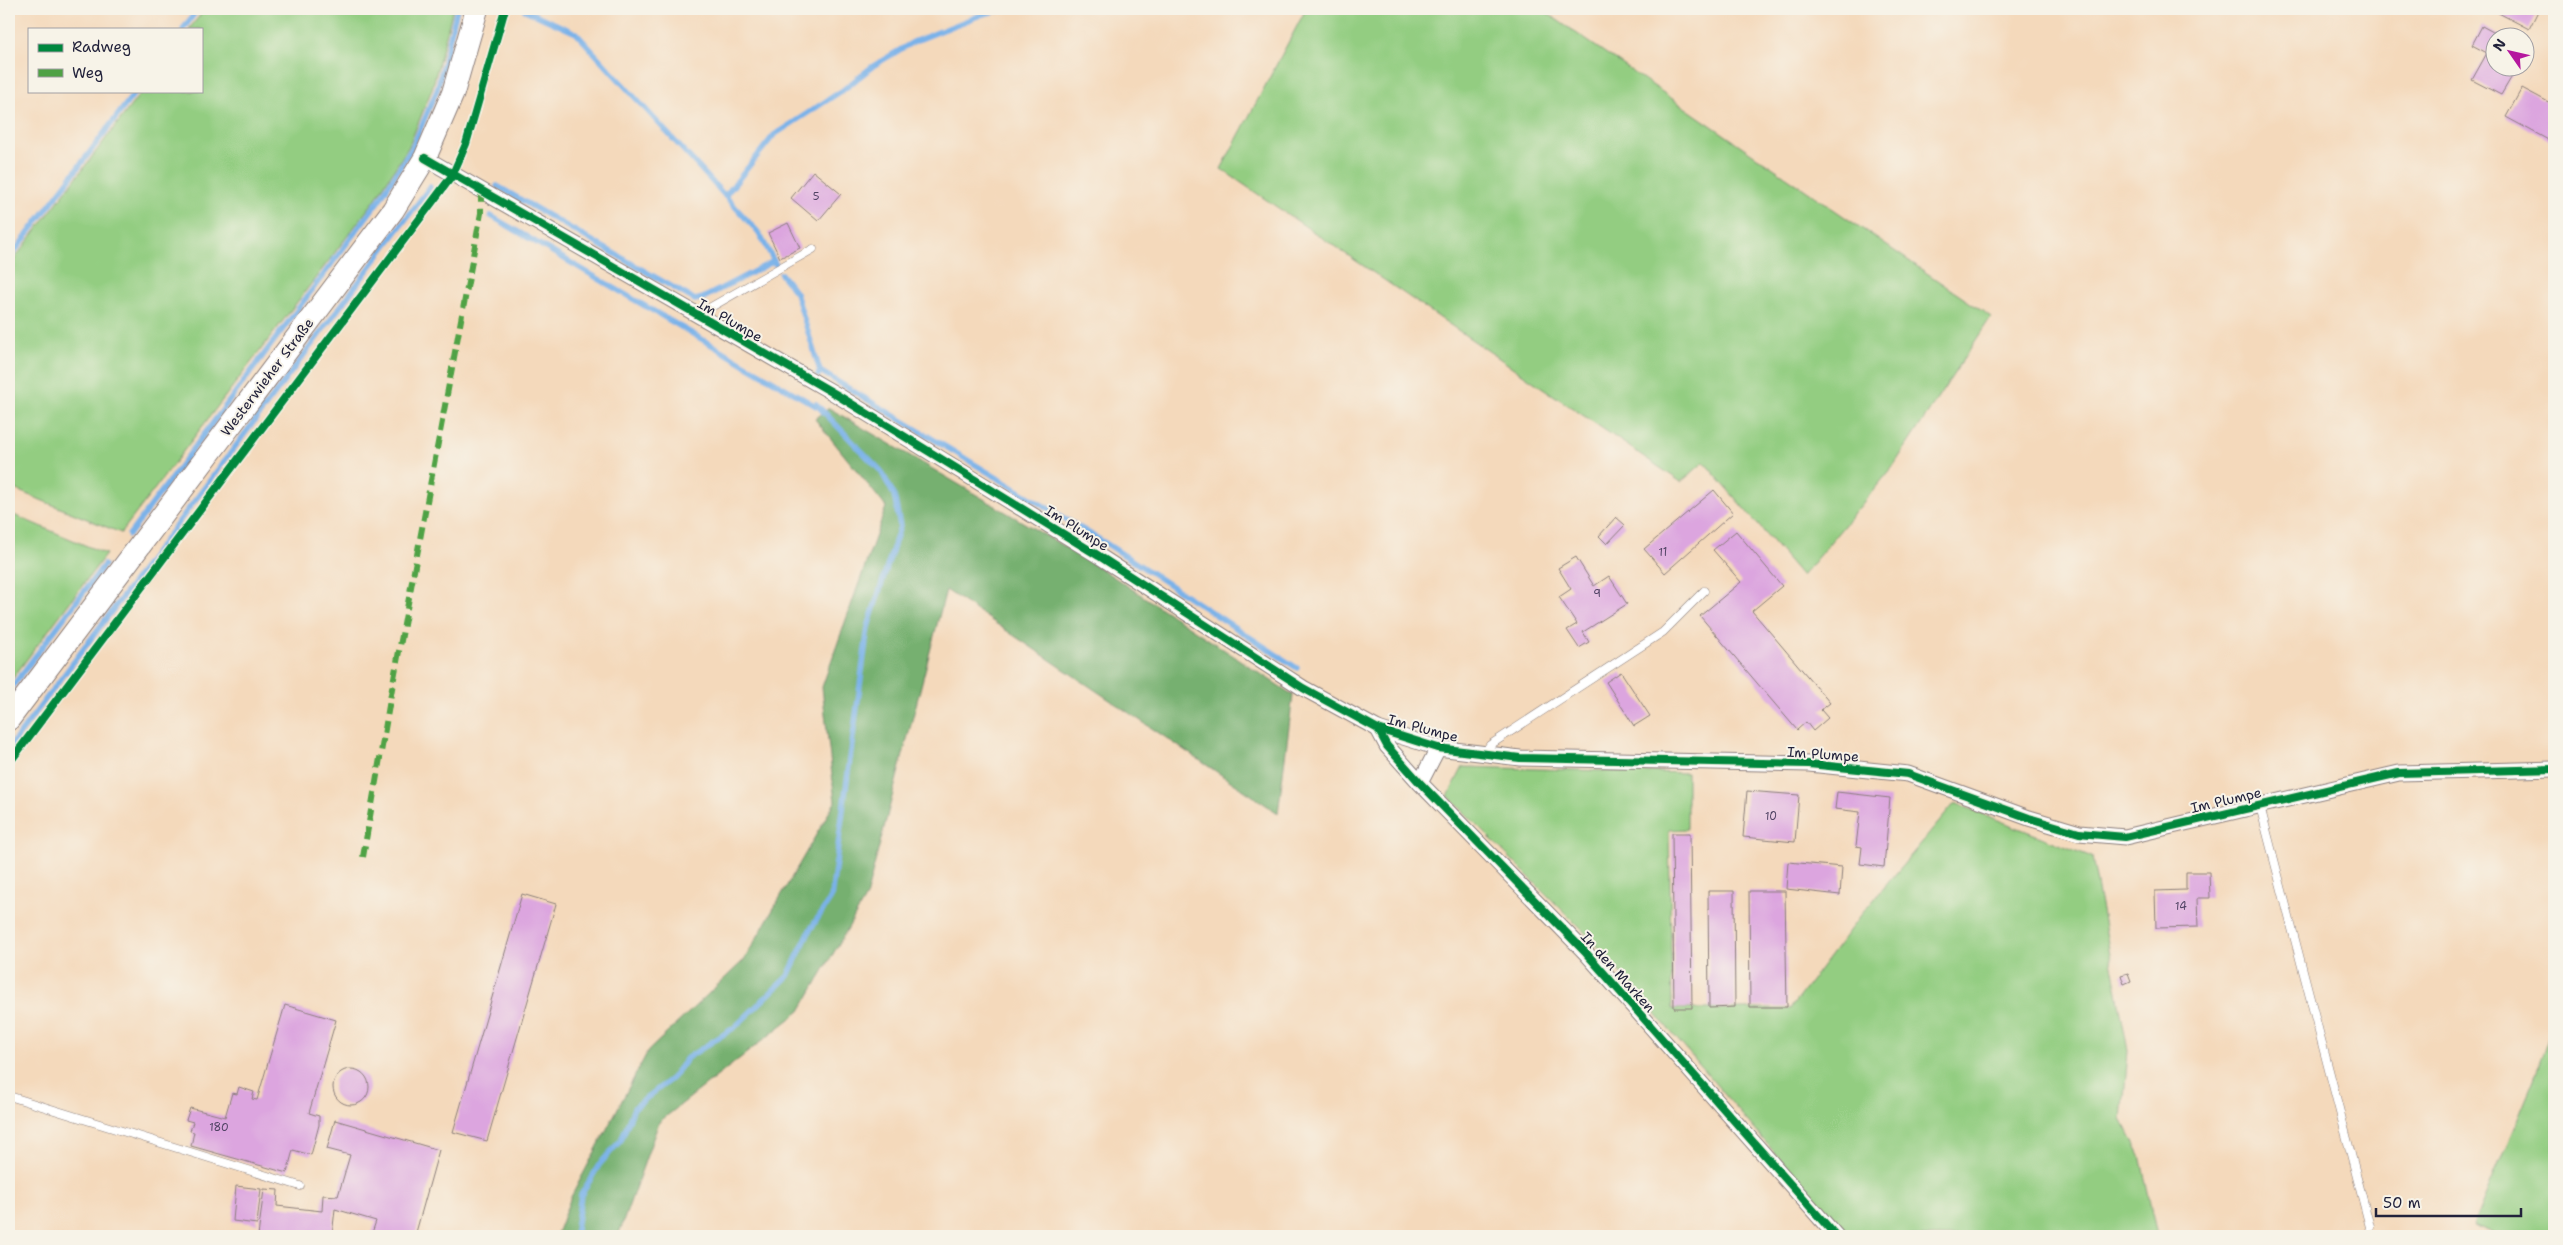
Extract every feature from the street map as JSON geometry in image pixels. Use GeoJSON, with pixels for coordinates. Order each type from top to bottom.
{"type":"FeatureCollection","features":[{"type":"Feature","properties":{"kind":"main road","name":"Westerwieher Straße"},"geometry":{"type":"LineString","coordinates":[[9,719],[393,210],[425,158],[453,93],[477,9]]}},
{"type":"Feature","properties":{"kind":"street","name":"Im Plumpe"},"geometry":{"type":"LineString","coordinates":[[425,158],[837,395],[1099,556],[1302,688],[1378,729],[1438,748],[1520,758],[1809,764],[1908,774],[2029,818],[2079,832],[2125,836],[2398,773],[2554,768]]}},
{"type":"Feature","properties":{"kind":"street","name":"In den Marken"},"geometry":{"type":"LineString","coordinates":[[1378,729],[1387,746],[1420,783],[1586,953],[1836,1236]]}},
{"type":"Feature","properties":{"kind":"street"},"geometry":{"type":"LineString","coordinates":[[1420,783],[1438,748]]}},
{"type":"Feature","properties":{"kind":"lane"},"geometry":{"type":"LineString","coordinates":[[697,315],[813,248]]}},
{"type":"Feature","properties":{"kind":"lane"},"geometry":{"type":"LineString","coordinates":[[1484,754],[1490,745],[1663,632],[1704,591]]}},
{"type":"Feature","properties":{"kind":"lane"},"geometry":{"type":"LineString","coordinates":[[2260,806],[2370,1227]]}},
{"type":"Feature","properties":{"kind":"lane"},"geometry":{"type":"LineString","coordinates":[[9,1096],[300,1186]]}},
{"type":"Feature","properties":{"kind":"green space"},"geometry":{"type":"Polygon","coordinates":[[[205,9],[453,9],[432,89],[409,146],[375,200],[121,533],[9,487],[9,266],[141,92],[202,92],[202,28],[190,28],[205,9]]]}},
{"type":"Feature","properties":{"kind":"green space"},"geometry":{"type":"Polygon","coordinates":[[[1306,9],[1541,9],[1991,317],[1892,468],[1802,576],[1704,462],[1681,482],[1221,169],[1306,9]]]}},
{"type":"Feature","properties":{"kind":"green space"},"geometry":{"type":"Polygon","coordinates":[[[829,408],[1094,564],[1293,695],[1278,813],[946,590],[866,897],[800,1011],[659,1122],[618,1236],[556,1236],[571,1197],[648,1051],[744,960],[835,802],[822,687],[886,507],[815,419],[829,408]]]}},
{"type":"Feature","properties":{"kind":"green space"},"geometry":{"type":"Polygon","coordinates":[[[9,513],[106,554],[9,683],[9,513]]]}},
{"type":"Feature","properties":{"kind":"green space"},"geometry":{"type":"Polygon","coordinates":[[[1463,767],[1687,773],[1687,829],[1669,830],[1672,1009],[1790,1009],[1861,915],[1955,803],[2092,857],[2128,1051],[2122,1119],[2140,1155],[2157,1236],[1846,1236],[1593,941],[1448,796],[1463,767]]]}},
{"type":"Feature","properties":{"kind":"green space"},"geometry":{"type":"Polygon","coordinates":[[[2554,1020],[2554,1236],[2493,1236],[2494,1234],[2473,1226],[2534,1079],[2554,1020]]]}},
{"type":"Feature","properties":{"kind":"building"},"geometry":{"type":"Polygon","coordinates":[[[2491,9],[2539,9],[2530,28],[2491,9]]]}},
{"type":"Feature","properties":{"kind":"building"},"geometry":{"type":"Polygon","coordinates":[[[2482,26],[2486,28],[2486,52],[2472,45],[2482,26]]]}},
{"type":"Feature","properties":{"kind":"building"},"geometry":{"type":"Polygon","coordinates":[[[2486,55],[2486,78],[2511,78],[2501,95],[2472,80],[2486,55]]]}},
{"type":"Feature","properties":{"kind":"building"},"geometry":{"type":"Polygon","coordinates":[[[2522,88],[2554,105],[2554,143],[2506,117],[2522,88]]]}},
{"type":"Feature","properties":{"kind":"building"},"geometry":{"type":"Polygon","coordinates":[[[813,171],[841,194],[818,221],[791,198],[813,171]]]}},
{"type":"Feature","properties":{"kind":"building"},"geometry":{"type":"Polygon","coordinates":[[[788,223],[800,248],[780,258],[768,233],[788,223]]]}},
{"type":"Feature","properties":{"kind":"building"},"geometry":{"type":"Polygon","coordinates":[[[1714,490],[1733,513],[1665,573],[1644,549],[1714,490]]]}},
{"type":"Feature","properties":{"kind":"building"},"geometry":{"type":"Polygon","coordinates":[[[1616,517],[1625,525],[1607,544],[1599,536],[1616,517]]]}},
{"type":"Feature","properties":{"kind":"building"},"geometry":{"type":"Polygon","coordinates":[[[1736,531],[1782,586],[1752,611],[1830,703],[1821,710],[1828,718],[1813,731],[1806,722],[1797,730],[1700,616],[1741,582],[1713,550],[1736,531]]]}},
{"type":"Feature","properties":{"kind":"building"},"geometry":{"type":"Polygon","coordinates":[[[1576,557],[1594,586],[1609,576],[1627,604],[1583,632],[1589,642],[1579,648],[1567,630],[1577,624],[1559,597],[1571,589],[1558,568],[1576,557]]]}},
{"type":"Feature","properties":{"kind":"building"},"geometry":{"type":"Polygon","coordinates":[[[1621,672],[1650,716],[1634,726],[1606,682],[1621,672]]]}},
{"type":"Feature","properties":{"kind":"building"},"geometry":{"type":"Polygon","coordinates":[[[1747,791],[1799,795],[1795,842],[1743,837],[1747,791]]]}},
{"type":"Feature","properties":{"kind":"building"},"geometry":{"type":"Polygon","coordinates":[[[1837,792],[1890,798],[1884,867],[1860,864],[1862,847],[1856,846],[1860,812],[1835,809],[1837,792]]]}},
{"type":"Feature","properties":{"kind":"building"},"geometry":{"type":"Polygon","coordinates":[[[1672,833],[1690,833],[1692,1008],[1674,1008],[1672,833]]]}},
{"type":"Feature","properties":{"kind":"building"},"geometry":{"type":"Polygon","coordinates":[[[1788,862],[1842,867],[1840,895],[1786,889],[1788,862]]]}},
{"type":"Feature","properties":{"kind":"building"},"geometry":{"type":"Polygon","coordinates":[[[2186,872],[2209,872],[2210,898],[2197,898],[2198,927],[2156,928],[2155,891],[2186,890],[2186,872]]]}},
{"type":"Feature","properties":{"kind":"building"},"geometry":{"type":"Polygon","coordinates":[[[1708,891],[1734,891],[1735,1007],[1709,1008],[1708,891]]]}},
{"type":"Feature","properties":{"kind":"building"},"geometry":{"type":"Polygon","coordinates":[[[1749,891],[1785,891],[1787,1007],[1750,1007],[1749,891]]]}},
{"type":"Feature","properties":{"kind":"building"},"geometry":{"type":"Polygon","coordinates":[[[522,894],[556,904],[487,1141],[453,1132],[522,894]]]}},
{"type":"Feature","properties":{"kind":"building"},"geometry":{"type":"Polygon","coordinates":[[[2128,973],[2131,981],[2124,984],[2121,975],[2128,973]]]}},
{"type":"Feature","properties":{"kind":"building"},"geometry":{"type":"Polygon","coordinates":[[[285,1005],[336,1020],[309,1113],[319,1116],[319,1125],[311,1155],[293,1150],[287,1173],[191,1146],[194,1132],[190,1131],[193,1122],[186,1120],[190,1108],[225,1117],[232,1093],[237,1094],[239,1087],[254,1092],[252,1099],[257,1100],[285,1005]]]}},
{"type":"Feature","properties":{"kind":"building"},"geometry":{"type":"Polygon","coordinates":[[[351,1069],[358,1070],[364,1074],[368,1080],[368,1094],[364,1100],[358,1104],[351,1105],[344,1104],[338,1100],[334,1094],[333,1087],[334,1080],[338,1074],[344,1070],[351,1069]]]}},
{"type":"Feature","properties":{"kind":"building"},"geometry":{"type":"Polygon","coordinates":[[[335,1120],[439,1150],[415,1236],[371,1236],[376,1221],[335,1209],[332,1236],[258,1236],[264,1189],[278,1190],[277,1206],[322,1211],[323,1195],[338,1196],[350,1155],[327,1149],[335,1120]]]}},
{"type":"Feature","properties":{"kind":"building"},"geometry":{"type":"Polygon","coordinates":[[[236,1186],[261,1189],[257,1224],[233,1221],[236,1186]]]}},
{"type":"Feature","properties":{"kind":"waterway"},"geometry":{"type":"LineString","coordinates":[[184,28],[198,9]]}},
{"type":"Feature","properties":{"kind":"waterway"},"geometry":{"type":"LineString","coordinates":[[129,535],[380,199],[412,148],[437,90],[457,9]]}},
{"type":"Feature","properties":{"kind":"waterway"},"geometry":{"type":"LineString","coordinates":[[725,196],[774,135],[843,90],[873,66],[913,42],[983,14],[1004,9]]}},
{"type":"Feature","properties":{"kind":"waterway"},"geometry":{"type":"LineString","coordinates":[[525,10],[576,33],[759,233],[776,265]]}},
{"type":"Feature","properties":{"kind":"waterway"},"geometry":{"type":"LineString","coordinates":[[9,259],[135,92]]}},
{"type":"Feature","properties":{"kind":"waterway"},"geometry":{"type":"LineString","coordinates":[[497,186],[695,300],[703,298],[774,261]]}},
{"type":"Feature","properties":{"kind":"waterway"},"geometry":{"type":"LineString","coordinates":[[9,748],[430,187]]}},
{"type":"Feature","properties":{"kind":"waterway"},"geometry":{"type":"LineString","coordinates":[[491,216],[816,406]]}},
{"type":"Feature","properties":{"kind":"waterway"},"geometry":{"type":"LineString","coordinates":[[781,274],[796,293],[820,371],[818,375]]}},
{"type":"Feature","properties":{"kind":"waterway"},"geometry":{"type":"LineString","coordinates":[[820,371],[1107,544],[1297,668]]}},
{"type":"Feature","properties":{"kind":"waterway"},"geometry":{"type":"LineString","coordinates":[[575,1236],[581,1195],[599,1165],[621,1140],[634,1108],[672,1078],[687,1058],[735,1027],[788,976],[810,930],[831,898],[868,627],[900,526],[894,495],[881,471],[816,404]]}},
{"type":"Feature","properties":{"kind":"waterway"},"geometry":{"type":"LineString","coordinates":[[9,691],[104,565]]}},
{"type":"Feature","properties":{"kind":"marked path"},"geometry":{"type":"LineString","coordinates":[[363,857],[391,694],[481,213],[481,192]]}},
{"type":"Feature","properties":{"kind":"cycle path"},"geometry":{"type":"LineString","coordinates":[[9,763],[452,176],[466,144],[505,9]]}},
{"type":"Feature","properties":{"kind":"cycle path"},"geometry":{"type":"LineString","coordinates":[[425,158],[837,395],[1099,556],[1303,688],[1378,729],[1438,748],[1520,758],[1809,764],[1908,774],[2029,818],[2079,833],[2125,837],[2399,773],[2554,769]]}},
{"type":"Feature","properties":{"kind":"cycle path"},"geometry":{"type":"LineString","coordinates":[[1378,729],[1387,746],[1420,783],[1586,953],[1836,1236]]}}]}
